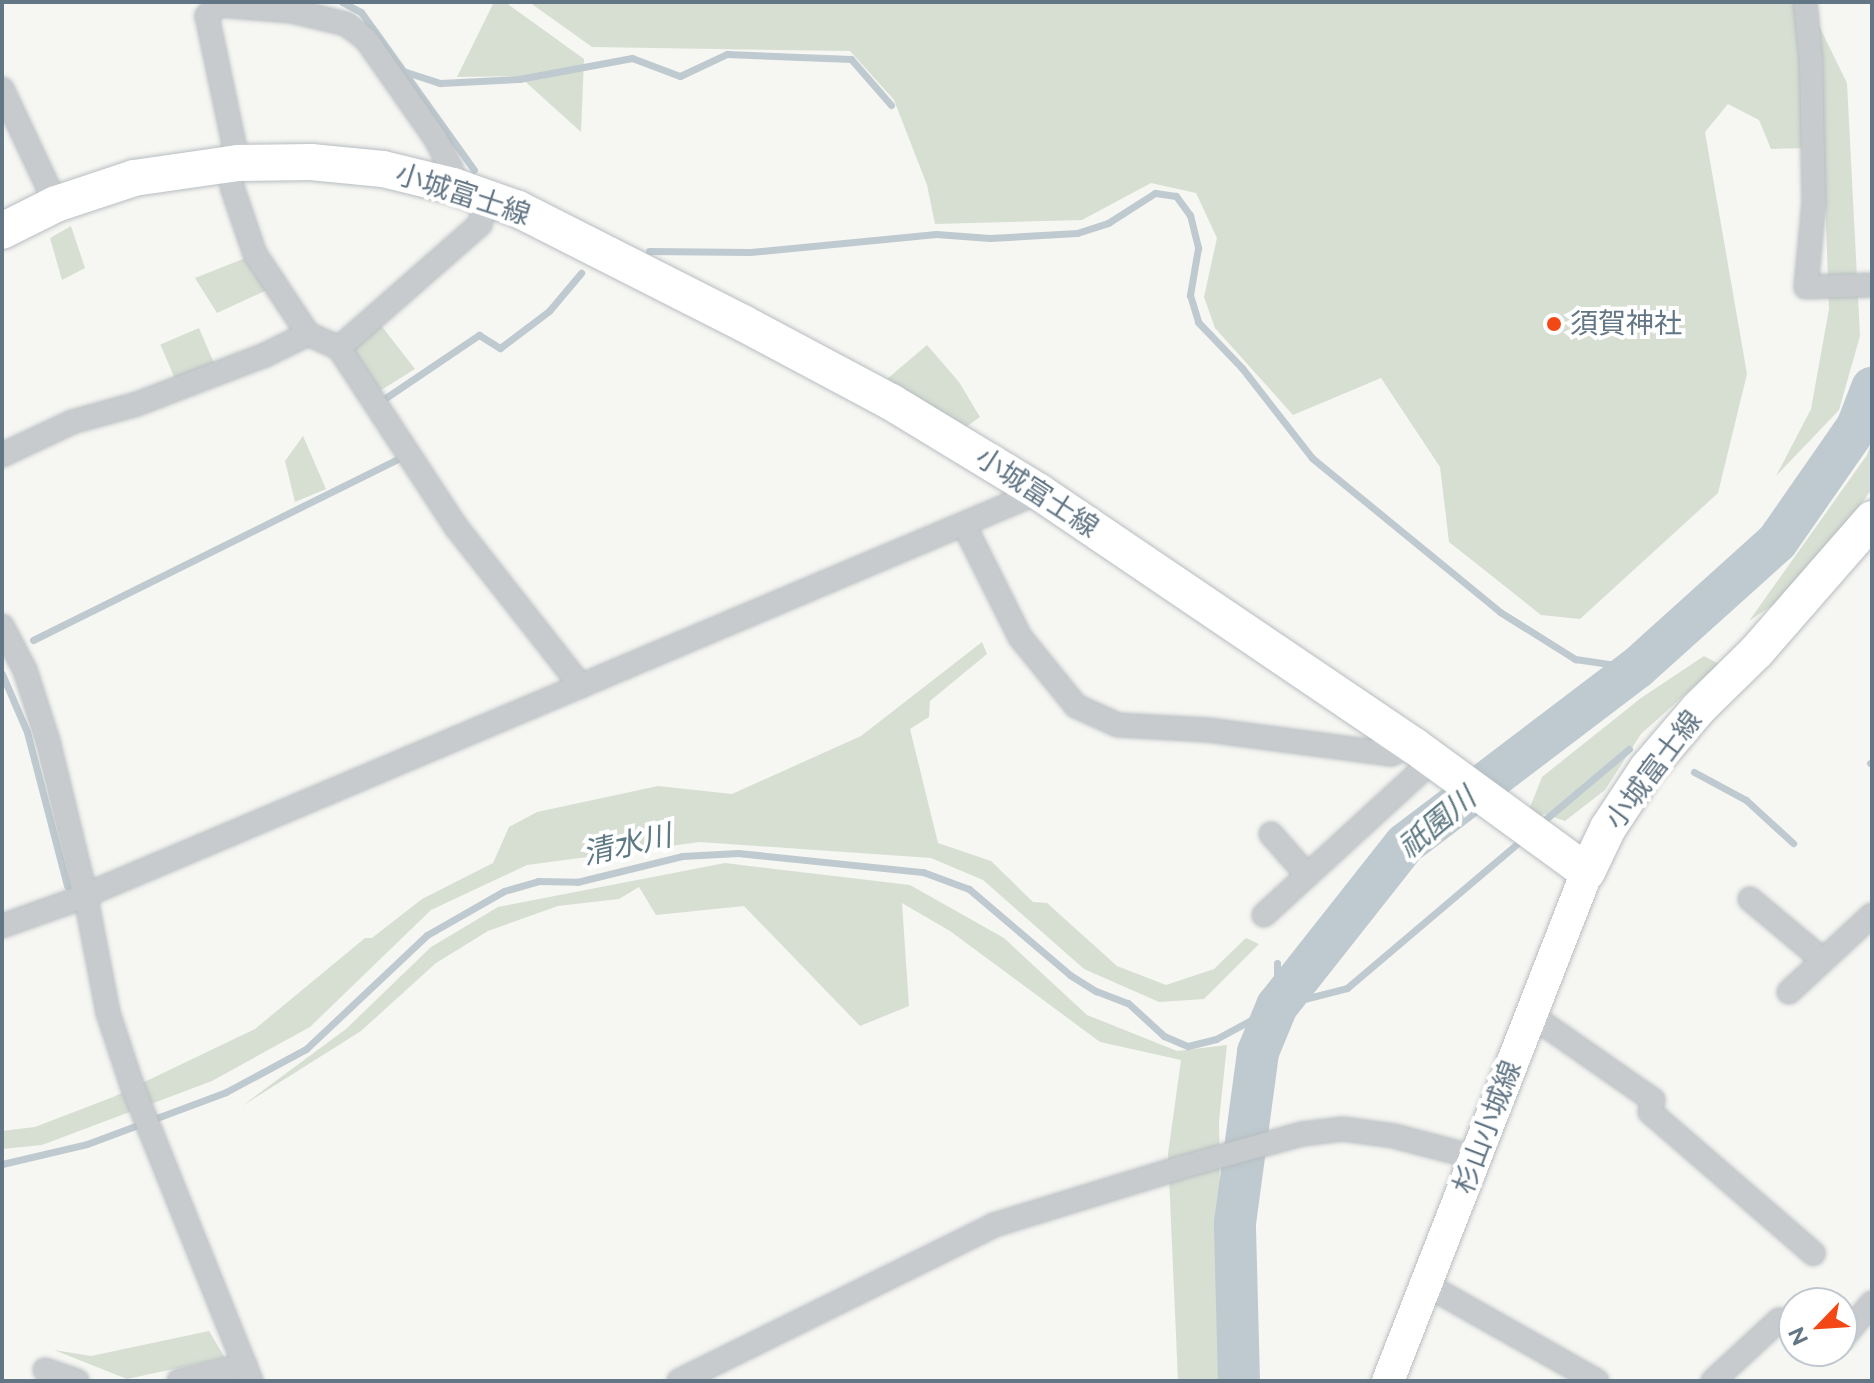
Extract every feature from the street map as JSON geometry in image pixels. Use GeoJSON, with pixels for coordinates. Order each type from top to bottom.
{"type":"FeatureCollection","features":[{"type":"Feature","properties":{"kind":"main road","name":"小城富士線"},"geometry":{"type":"LineString","coordinates":[[2,231],[56,204],[134,178],[235,175],[311,162],[383,169],[470,192],[518,209],[891,402],[1039,492],[1424,752],[1587,872],[1608,828],[1647,769],[1698,709],[1777,629],[1872,519]]}},
{"type":"Feature","properties":{"kind":"main road","name":"杉山小城線"},"geometry":{"type":"LineString","coordinates":[[1388,1381],[1587,872]]}},
{"type":"Feature","properties":{"kind":"street"},"geometry":{"type":"LineString","coordinates":[[1805,2],[1811,61],[1814,202],[1806,287],[1872,285]]}},
{"type":"Feature","properties":{"kind":"street"},"geometry":{"type":"LineString","coordinates":[[339,348],[480,224],[470,192],[366,39],[346,24],[292,11],[217,3],[207,16],[235,175],[255,254],[308,334],[339,348],[457,528],[581,686]]}},
{"type":"Feature","properties":{"kind":"street"},"geometry":{"type":"LineString","coordinates":[[2,89],[56,204]]}},
{"type":"Feature","properties":{"kind":"street"},"geometry":{"type":"LineString","coordinates":[[2,455],[72,422],[137,404],[263,356],[308,334]]}},
{"type":"Feature","properties":{"kind":"street"},"geometry":{"type":"LineString","coordinates":[[2,926],[1039,492]]}},
{"type":"Feature","properties":{"kind":"street"},"geometry":{"type":"LineString","coordinates":[[964,525],[1020,637],[1076,706],[1118,725],[1208,730],[1391,754],[1424,752]]}},
{"type":"Feature","properties":{"kind":"street"},"geometry":{"type":"LineString","coordinates":[[2,626],[25,670],[48,741],[85,893],[108,1013],[154,1144],[248,1373],[179,1381]]}},
{"type":"Feature","properties":{"kind":"street"},"geometry":{"type":"LineString","coordinates":[[1264,915],[1307,875],[1424,752]]}},
{"type":"Feature","properties":{"kind":"street"},"geometry":{"type":"LineString","coordinates":[[1271,834],[1307,875]]}},
{"type":"Feature","properties":{"kind":"street"},"geometry":{"type":"LineString","coordinates":[[1750,899],[1823,960]]}},
{"type":"Feature","properties":{"kind":"street"},"geometry":{"type":"LineString","coordinates":[[1789,992],[1872,915]]}},
{"type":"Feature","properties":{"kind":"street"},"geometry":{"type":"LineString","coordinates":[[1531,1015],[1653,1100],[1650,1112],[1813,1253]]}},
{"type":"Feature","properties":{"kind":"street"},"geometry":{"type":"LineString","coordinates":[[679,1381],[994,1225],[1179,1168],[1302,1134],[1365,1130],[1477,1158]]}},
{"type":"Feature","properties":{"kind":"street"},"geometry":{"type":"LineString","coordinates":[[1427,1285],[1582,1378]]}},
{"type":"Feature","properties":{"kind":"street"},"geometry":{"type":"LineString","coordinates":[[1858,1320],[1872,1303]]}},
{"type":"Feature","properties":{"kind":"street"},"geometry":{"type":"LineString","coordinates":[[1713,1381],[1778,1321]]}},
{"type":"Feature","properties":{"kind":"street"},"geometry":{"type":"LineString","coordinates":[[45,1370],[77,1381]]}},
{"type":"Feature","properties":{"kind":"shaded area"},"geometry":{"type":"Polygon","coordinates":[[[494,2],[505,2],[584,59],[581,132],[519,76],[457,77],[494,2]]]}},
{"type":"Feature","properties":{"kind":"shaded area"},"geometry":{"type":"Polygon","coordinates":[[[529,2],[1796,2],[1808,148],[1771,149],[1759,120],[1728,104],[1705,132],[1747,374],[1718,493],[1580,619],[1541,615],[1449,542],[1440,467],[1381,378],[1293,415],[1215,328],[1204,297],[1217,238],[1196,193],[1151,183],[1082,220],[935,224],[927,185],[894,100],[850,51],[592,47],[529,2]]]}},
{"type":"Feature","properties":{"kind":"shaded area"},"geometry":{"type":"Polygon","coordinates":[[[1819,26],[1847,83],[1860,336],[1839,410],[1776,476],[1811,409],[1829,309],[1819,26]]]}},
{"type":"Feature","properties":{"kind":"shaded area"},"geometry":{"type":"Polygon","coordinates":[[[71,226],[85,268],[62,280],[50,238],[71,226]]]}},
{"type":"Feature","properties":{"kind":"shaded area"},"geometry":{"type":"Polygon","coordinates":[[[248,257],[267,290],[217,313],[195,278],[248,257]]]}},
{"type":"Feature","properties":{"kind":"shaded area"},"geometry":{"type":"Polygon","coordinates":[[[380,324],[415,369],[378,392],[353,350],[380,324]]]}},
{"type":"Feature","properties":{"kind":"shaded area"},"geometry":{"type":"Polygon","coordinates":[[[199,328],[215,366],[176,382],[160,344],[199,328]]]}},
{"type":"Feature","properties":{"kind":"shaded area"},"geometry":{"type":"Polygon","coordinates":[[[927,345],[959,382],[980,417],[962,430],[887,379],[927,345]]]}},
{"type":"Feature","properties":{"kind":"shaded area"},"geometry":{"type":"Polygon","coordinates":[[[303,436],[326,489],[295,502],[285,461],[303,436]]]}},
{"type":"Feature","properties":{"kind":"shaded area"},"geometry":{"type":"Polygon","coordinates":[[[1872,440],[1872,489],[1802,585],[1749,621],[1867,455],[1872,440]]]}},
{"type":"Feature","properties":{"kind":"shaded area"},"geometry":{"type":"Polygon","coordinates":[[[982,642],[987,654],[930,701],[929,717],[910,729],[938,843],[991,861],[1033,902],[1047,903],[1117,966],[1166,985],[1214,969],[1246,938],[1259,944],[1204,999],[1159,1002],[1084,969],[983,880],[931,858],[700,842],[527,865],[431,910],[310,1027],[212,1081],[42,1145],[2,1149],[2,1131],[35,1127],[113,1097],[255,1029],[365,938],[372,938],[422,899],[493,863],[509,827],[537,812],[658,786],[732,794],[861,736],[982,642]]]}},
{"type":"Feature","properties":{"kind":"shaded area"},"geometry":{"type":"Polygon","coordinates":[[[1704,656],[1719,664],[1641,734],[1605,790],[1565,821],[1544,814],[1521,830],[1542,777],[1641,698],[1704,656]]]}},
{"type":"Feature","properties":{"kind":"shaded area"},"geometry":{"type":"Polygon","coordinates":[[[725,863],[910,885],[1004,938],[1087,1015],[1177,1051],[1227,1045],[1219,1121],[1223,1381],[1178,1381],[1168,1154],[1181,1060],[1100,1042],[950,931],[902,903],[909,1006],[860,1026],[744,906],[656,915],[639,887],[619,899],[558,906],[488,931],[436,963],[361,1031],[242,1106],[346,1029],[431,947],[498,907],[725,863]]]}},
{"type":"Feature","properties":{"kind":"shaded area"},"geometry":{"type":"Polygon","coordinates":[[[209,1331],[225,1358],[127,1379],[54,1350],[91,1356],[209,1331]]]}},
{"type":"Feature","properties":{"kind":"waterway"},"geometry":{"type":"LineString","coordinates":[[342,2],[361,12],[474,170]]}},
{"type":"Feature","properties":{"kind":"waterway"},"geometry":{"type":"LineString","coordinates":[[403,71],[440,83],[519,79],[632,58],[680,76],[727,54],[851,59],[891,105]]}},
{"type":"Feature","properties":{"kind":"waterway"},"geometry":{"type":"LineString","coordinates":[[649,251],[750,252],[936,234],[990,238],[1077,233],[1108,223],[1155,193],[1176,196],[1190,215],[1198,248],[1190,295],[1198,322],[1242,368],[1312,458],[1500,612],[1575,659],[1637,668]]}},
{"type":"Feature","properties":{"kind":"waterway"},"geometry":{"type":"LineString","coordinates":[[384,399],[479,335],[500,348],[549,311],[581,273]]}},
{"type":"Feature","properties":{"kind":"waterway","name":"祇園川"},"geometry":{"type":"LineString","coordinates":[[1239,1381],[1235,1223],[1258,1052],[1277,1006],[1405,844],[1637,668],[1777,542],[1857,427],[1872,388]]}},
{"type":"Feature","properties":{"kind":"waterway"},"geometry":{"type":"LineString","coordinates":[[33,640],[398,459]]}},
{"type":"Feature","properties":{"kind":"waterway"},"geometry":{"type":"LineString","coordinates":[[2,674],[27,732],[67,886]]}},
{"type":"Feature","properties":{"kind":"waterway"},"geometry":{"type":"LineString","coordinates":[[1541,823],[1629,749]]}},
{"type":"Feature","properties":{"kind":"waterway"},"geometry":{"type":"LineString","coordinates":[[1694,772],[1746,800],[1793,843]]}},
{"type":"Feature","properties":{"kind":"waterway"},"geometry":{"type":"LineString","coordinates":[[1277,963],[1277,1006],[1347,988],[1523,839]]}},
{"type":"Feature","properties":{"kind":"waterway","name":"清水川"},"geometry":{"type":"LineString","coordinates":[[2,1164],[87,1144],[226,1092],[306,1049],[427,935],[504,891],[538,881],[577,882],[682,856],[738,853],[923,872],[969,889],[1070,975],[1096,991],[1128,1003],[1164,1036],[1188,1046],[1216,1039],[1277,1006]]}},
{"type":"Feature","properties":{"kind":"place","name":"須賀神社"},"geometry":{"type":"Point","coordinates":[1554,324]}}]}
